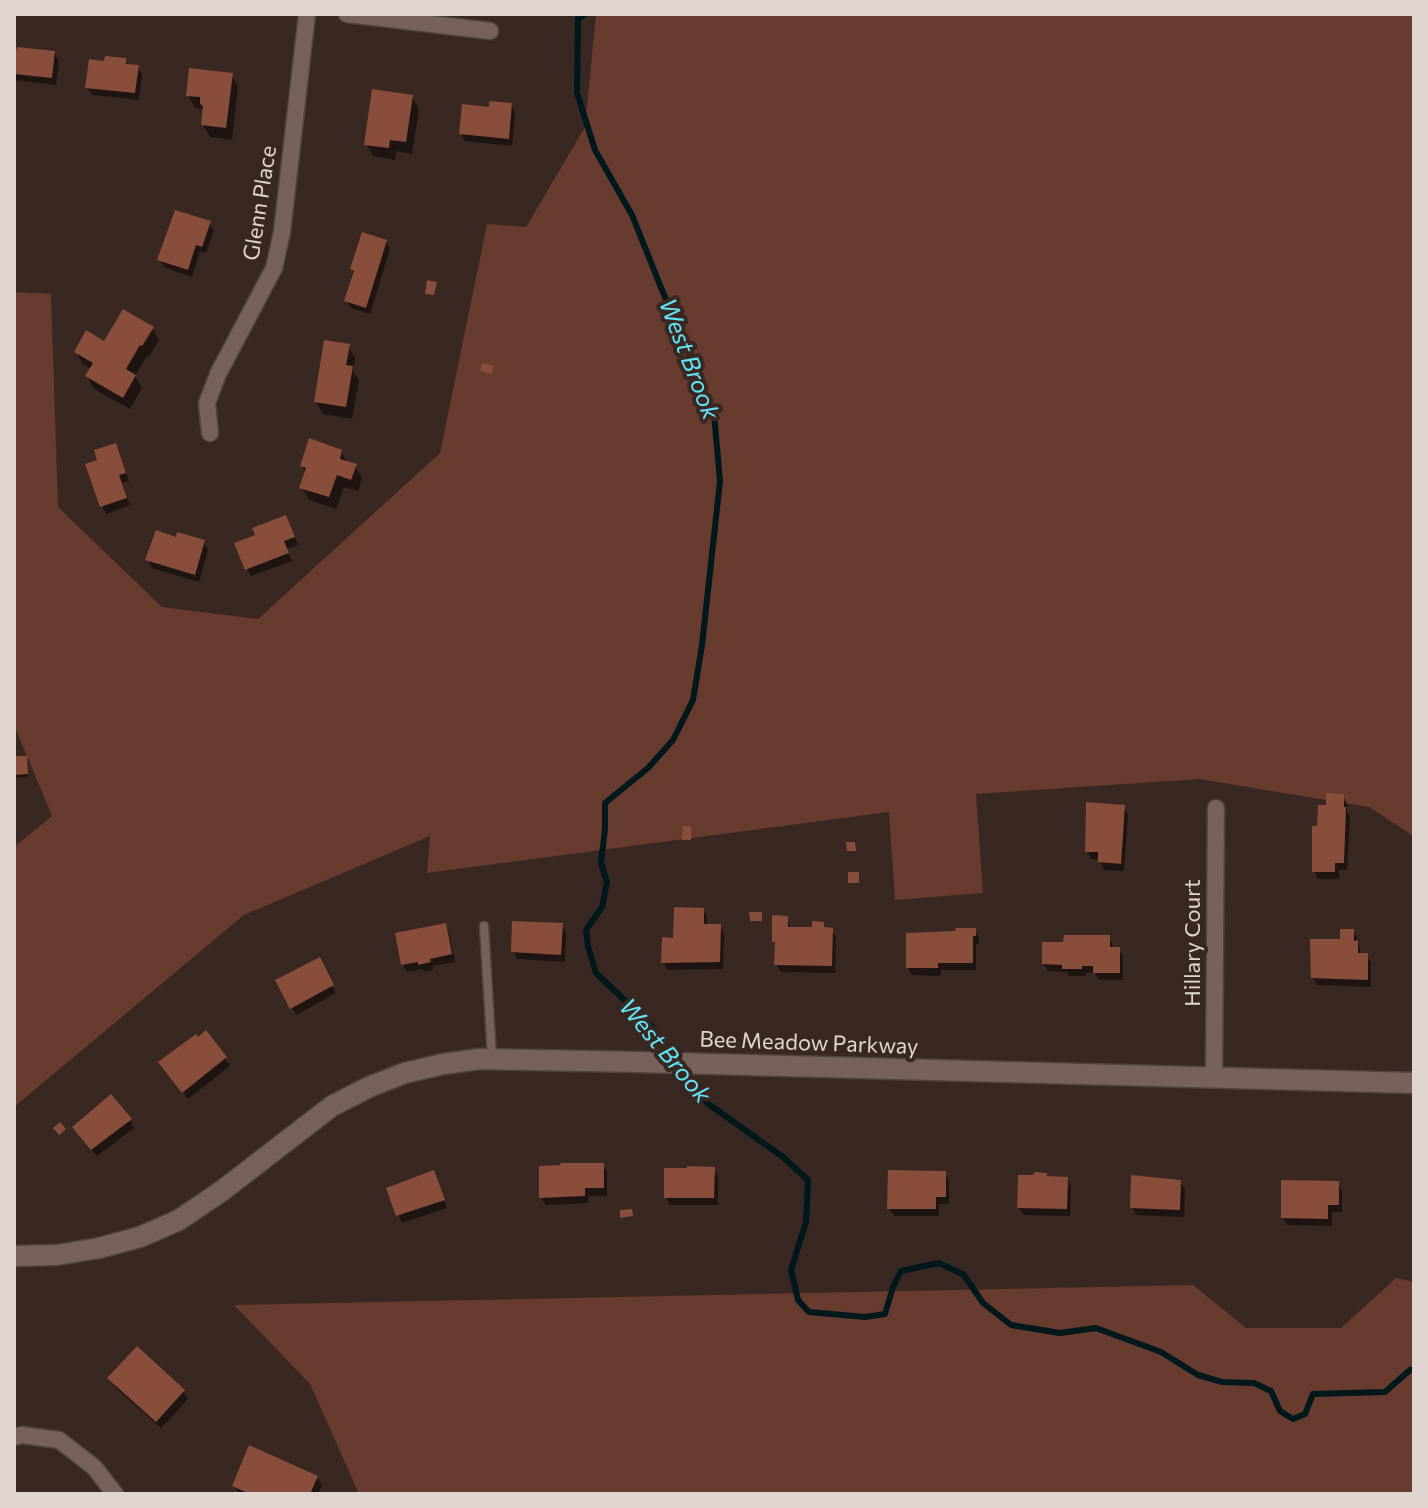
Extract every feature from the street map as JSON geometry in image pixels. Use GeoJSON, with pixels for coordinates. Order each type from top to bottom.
{"type":"FeatureCollection","features":[{"type":"Feature","properties":{"kind":"street","name":"Glenn Place"},"geometry":{"type":"LineString","coordinates":[[210,433],[207,403],[218,374],[274,268],[307,14]]}},
{"type":"Feature","properties":{"kind":"street"},"geometry":{"type":"LineString","coordinates":[[347,14],[490,31]]}},
{"type":"Feature","properties":{"kind":"street","name":"Hillary Court"},"geometry":{"type":"LineString","coordinates":[[1214,1079],[1216,808]]}},
{"type":"Feature","properties":{"kind":"street","name":"Bee Meadow Parkway"},"geometry":{"type":"LineString","coordinates":[[14,1256],[57,1255],[99,1248],[140,1237],[179,1220],[332,1106],[405,1073],[443,1064],[493,1059],[1414,1083]]}},
{"type":"Feature","properties":{"kind":"street"},"geometry":{"type":"LineString","coordinates":[[14,1437],[22,1435],[59,1440],[94,1467],[115,1494]]}},
{"type":"Feature","properties":{"kind":"lane"},"geometry":{"type":"LineString","coordinates":[[484,926],[493,1059]]}},
{"type":"Feature","properties":{"kind":"shaded area"},"geometry":{"type":"Polygon","coordinates":[[[596,14],[1414,14],[1414,846],[1412,835],[1369,807],[1199,779],[976,794],[983,893],[895,900],[889,812],[427,873],[430,836],[244,915],[14,1107],[14,847],[52,816],[14,725],[14,292],[51,294],[58,507],[162,607],[258,619],[440,453],[487,224],[526,227],[585,127],[596,14]]]}},
{"type":"Feature","properties":{"kind":"shaded area"},"geometry":{"type":"Polygon","coordinates":[[[1396,1278],[1414,1282],[1414,1494],[359,1494],[310,1384],[234,1305],[1193,1285],[1246,1328],[1341,1328],[1396,1278]]]}},
{"type":"Feature","properties":{"kind":"building"},"geometry":{"type":"Polygon","coordinates":[[[17,47],[55,51],[52,78],[14,74],[14,52],[17,47]]]}},
{"type":"Feature","properties":{"kind":"building"},"geometry":{"type":"Polygon","coordinates":[[[105,56],[126,58],[126,64],[139,65],[135,93],[85,88],[89,59],[104,61],[105,56]]]}},
{"type":"Feature","properties":{"kind":"building"},"geometry":{"type":"Polygon","coordinates":[[[189,68],[233,73],[226,128],[201,125],[203,106],[200,97],[186,96],[189,68]]]}},
{"type":"Feature","properties":{"kind":"building"},"geometry":{"type":"Polygon","coordinates":[[[372,89],[413,95],[406,142],[390,140],[389,148],[364,145],[372,89]]]}},
{"type":"Feature","properties":{"kind":"building"},"geometry":{"type":"Polygon","coordinates":[[[489,101],[512,103],[509,139],[459,134],[462,104],[489,107],[489,101]]]}},
{"type":"Feature","properties":{"kind":"building"},"geometry":{"type":"Polygon","coordinates":[[[175,210],[211,221],[202,247],[196,245],[188,270],[157,260],[175,210]]]}},
{"type":"Feature","properties":{"kind":"building"},"geometry":{"type":"Polygon","coordinates":[[[362,232],[387,240],[366,308],[344,301],[362,232]]]}},
{"type":"Feature","properties":{"kind":"building"},"geometry":{"type":"Polygon","coordinates":[[[427,280],[437,282],[434,295],[425,294],[427,280]]]}},
{"type":"Feature","properties":{"kind":"building"},"geometry":{"type":"Polygon","coordinates":[[[123,309],[154,327],[126,369],[136,375],[123,398],[85,376],[93,363],[74,352],[86,330],[104,341],[123,309]]]}},
{"type":"Feature","properties":{"kind":"building"},"geometry":{"type":"Polygon","coordinates":[[[324,340],[350,344],[346,365],[353,366],[346,407],[314,402],[324,340]]]}},
{"type":"Feature","properties":{"kind":"building"},"geometry":{"type":"Polygon","coordinates":[[[482,363],[494,366],[492,374],[480,371],[482,363]]]}},
{"type":"Feature","properties":{"kind":"building"},"geometry":{"type":"Polygon","coordinates":[[[309,438],[342,450],[340,459],[357,464],[351,480],[337,475],[329,497],[299,488],[306,468],[300,466],[309,438]]]}},
{"type":"Feature","properties":{"kind":"building"},"geometry":{"type":"Polygon","coordinates":[[[116,443],[126,473],[119,475],[127,498],[100,507],[85,464],[97,460],[94,450],[116,443]]]}},
{"type":"Feature","properties":{"kind":"building"},"geometry":{"type":"Polygon","coordinates":[[[286,515],[295,537],[284,541],[289,553],[245,570],[234,543],[255,535],[252,528],[286,515]]]}},
{"type":"Feature","properties":{"kind":"building"},"geometry":{"type":"Polygon","coordinates":[[[156,530],[176,537],[177,532],[205,540],[195,575],[145,560],[156,530]]]}},
{"type":"Feature","properties":{"kind":"building"},"geometry":{"type":"Polygon","coordinates":[[[14,756],[27,756],[28,774],[14,775],[14,756]]]}},
{"type":"Feature","properties":{"kind":"building"},"geometry":{"type":"Polygon","coordinates":[[[1326,793],[1344,794],[1344,863],[1335,863],[1335,872],[1312,872],[1312,826],[1317,826],[1318,805],[1326,805],[1326,793]]]}},
{"type":"Feature","properties":{"kind":"building"},"geometry":{"type":"Polygon","coordinates":[[[1086,802],[1125,805],[1121,864],[1098,862],[1098,852],[1085,852],[1086,802]]]}},
{"type":"Feature","properties":{"kind":"building"},"geometry":{"type":"Polygon","coordinates":[[[683,826],[691,826],[691,840],[682,840],[683,826]]]}},
{"type":"Feature","properties":{"kind":"building"},"geometry":{"type":"Polygon","coordinates":[[[846,842],[855,842],[856,851],[847,851],[846,842]]]}},
{"type":"Feature","properties":{"kind":"building"},"geometry":{"type":"Polygon","coordinates":[[[848,872],[859,872],[859,883],[848,883],[848,872]]]}},
{"type":"Feature","properties":{"kind":"building"},"geometry":{"type":"Polygon","coordinates":[[[674,907],[704,908],[704,924],[721,924],[720,962],[661,963],[662,937],[673,938],[674,907]]]}},
{"type":"Feature","properties":{"kind":"building"},"geometry":{"type":"Polygon","coordinates":[[[749,912],[762,912],[762,921],[750,921],[749,912]]]}},
{"type":"Feature","properties":{"kind":"building"},"geometry":{"type":"Polygon","coordinates":[[[772,915],[788,916],[788,927],[812,927],[812,921],[824,922],[824,927],[833,928],[832,966],[774,965],[772,915]]]}},
{"type":"Feature","properties":{"kind":"building"},"geometry":{"type":"Polygon","coordinates":[[[512,921],[563,923],[561,955],[511,952],[512,921]]]}},
{"type":"Feature","properties":{"kind":"building"},"geometry":{"type":"Polygon","coordinates":[[[446,923],[452,954],[418,965],[418,962],[401,965],[395,933],[446,923]]]}},
{"type":"Feature","properties":{"kind":"building"},"geometry":{"type":"Polygon","coordinates":[[[956,928],[976,928],[973,963],[938,963],[938,968],[906,968],[906,933],[955,931],[956,928]]]}},
{"type":"Feature","properties":{"kind":"building"},"geometry":{"type":"Polygon","coordinates":[[[1340,929],[1354,929],[1358,953],[1368,953],[1368,980],[1311,978],[1310,939],[1340,939],[1340,929]]]}},
{"type":"Feature","properties":{"kind":"building"},"geometry":{"type":"Polygon","coordinates":[[[1064,935],[1110,935],[1110,947],[1120,947],[1120,973],[1093,973],[1093,966],[1062,969],[1062,965],[1042,964],[1042,942],[1063,942],[1064,935]]]}},
{"type":"Feature","properties":{"kind":"building"},"geometry":{"type":"Polygon","coordinates":[[[320,957],[334,985],[290,1009],[275,980],[320,957]]]}},
{"type":"Feature","properties":{"kind":"building"},"geometry":{"type":"Polygon","coordinates":[[[206,1030],[227,1057],[182,1093],[158,1062],[206,1030]]]}},
{"type":"Feature","properties":{"kind":"building"},"geometry":{"type":"Polygon","coordinates":[[[111,1094],[132,1119],[91,1150],[72,1127],[111,1094]]]}},
{"type":"Feature","properties":{"kind":"building"},"geometry":{"type":"Polygon","coordinates":[[[60,1122],[66,1129],[59,1135],[53,1128],[60,1122]]]}},
{"type":"Feature","properties":{"kind":"building"},"geometry":{"type":"Polygon","coordinates":[[[604,1163],[604,1188],[585,1188],[585,1196],[539,1198],[539,1166],[604,1163]]]}},
{"type":"Feature","properties":{"kind":"building"},"geometry":{"type":"Polygon","coordinates":[[[715,1167],[714,1198],[664,1198],[664,1168],[715,1167]]]}},
{"type":"Feature","properties":{"kind":"building"},"geometry":{"type":"Polygon","coordinates":[[[434,1170],[445,1200],[396,1216],[386,1188],[434,1170]]]}},
{"type":"Feature","properties":{"kind":"building"},"geometry":{"type":"Polygon","coordinates":[[[888,1170],[946,1171],[946,1197],[936,1197],[936,1209],[887,1209],[888,1170]]]}},
{"type":"Feature","properties":{"kind":"building"},"geometry":{"type":"Polygon","coordinates":[[[1035,1172],[1068,1177],[1067,1209],[1017,1208],[1018,1175],[1033,1175],[1035,1172]]]}},
{"type":"Feature","properties":{"kind":"building"},"geometry":{"type":"Polygon","coordinates":[[[1131,1175],[1181,1180],[1180,1210],[1130,1208],[1131,1175]]]}},
{"type":"Feature","properties":{"kind":"building"},"geometry":{"type":"Polygon","coordinates":[[[1281,1180],[1339,1181],[1339,1205],[1328,1205],[1328,1219],[1281,1218],[1281,1180]]]}},
{"type":"Feature","properties":{"kind":"building"},"geometry":{"type":"Polygon","coordinates":[[[632,1209],[633,1216],[620,1218],[620,1210],[632,1209]]]}},
{"type":"Feature","properties":{"kind":"building"},"geometry":{"type":"Polygon","coordinates":[[[137,1346],[185,1390],[156,1422],[107,1378],[137,1346]]]}},
{"type":"Feature","properties":{"kind":"building"},"geometry":{"type":"Polygon","coordinates":[[[249,1445],[318,1476],[310,1494],[250,1494],[232,1486],[249,1445]]]}},
{"type":"Feature","properties":{"kind":"waterway","name":"West Brook"},"geometry":{"type":"LineString","coordinates":[[585,14],[578,19],[577,93],[595,150],[632,215],[692,358],[694,383],[714,414],[720,481],[693,700],[673,740],[648,768],[605,803],[601,863],[607,882],[602,907],[586,930],[596,973],[650,1024],[673,1057]]}},
{"type":"Feature","properties":{"kind":"waterway","name":"West Brook"},"geometry":{"type":"LineString","coordinates":[[682,1069],[707,1103],[783,1157],[808,1180],[806,1222],[791,1270],[798,1300],[809,1312],[865,1317],[885,1314],[901,1271],[939,1263],[964,1275],[983,1303],[1011,1325],[1060,1333],[1096,1328],[1161,1352],[1198,1375],[1222,1382],[1254,1383],[1271,1391],[1280,1411],[1293,1419],[1305,1414],[1313,1394],[1385,1392],[1414,1369]]}}]}
